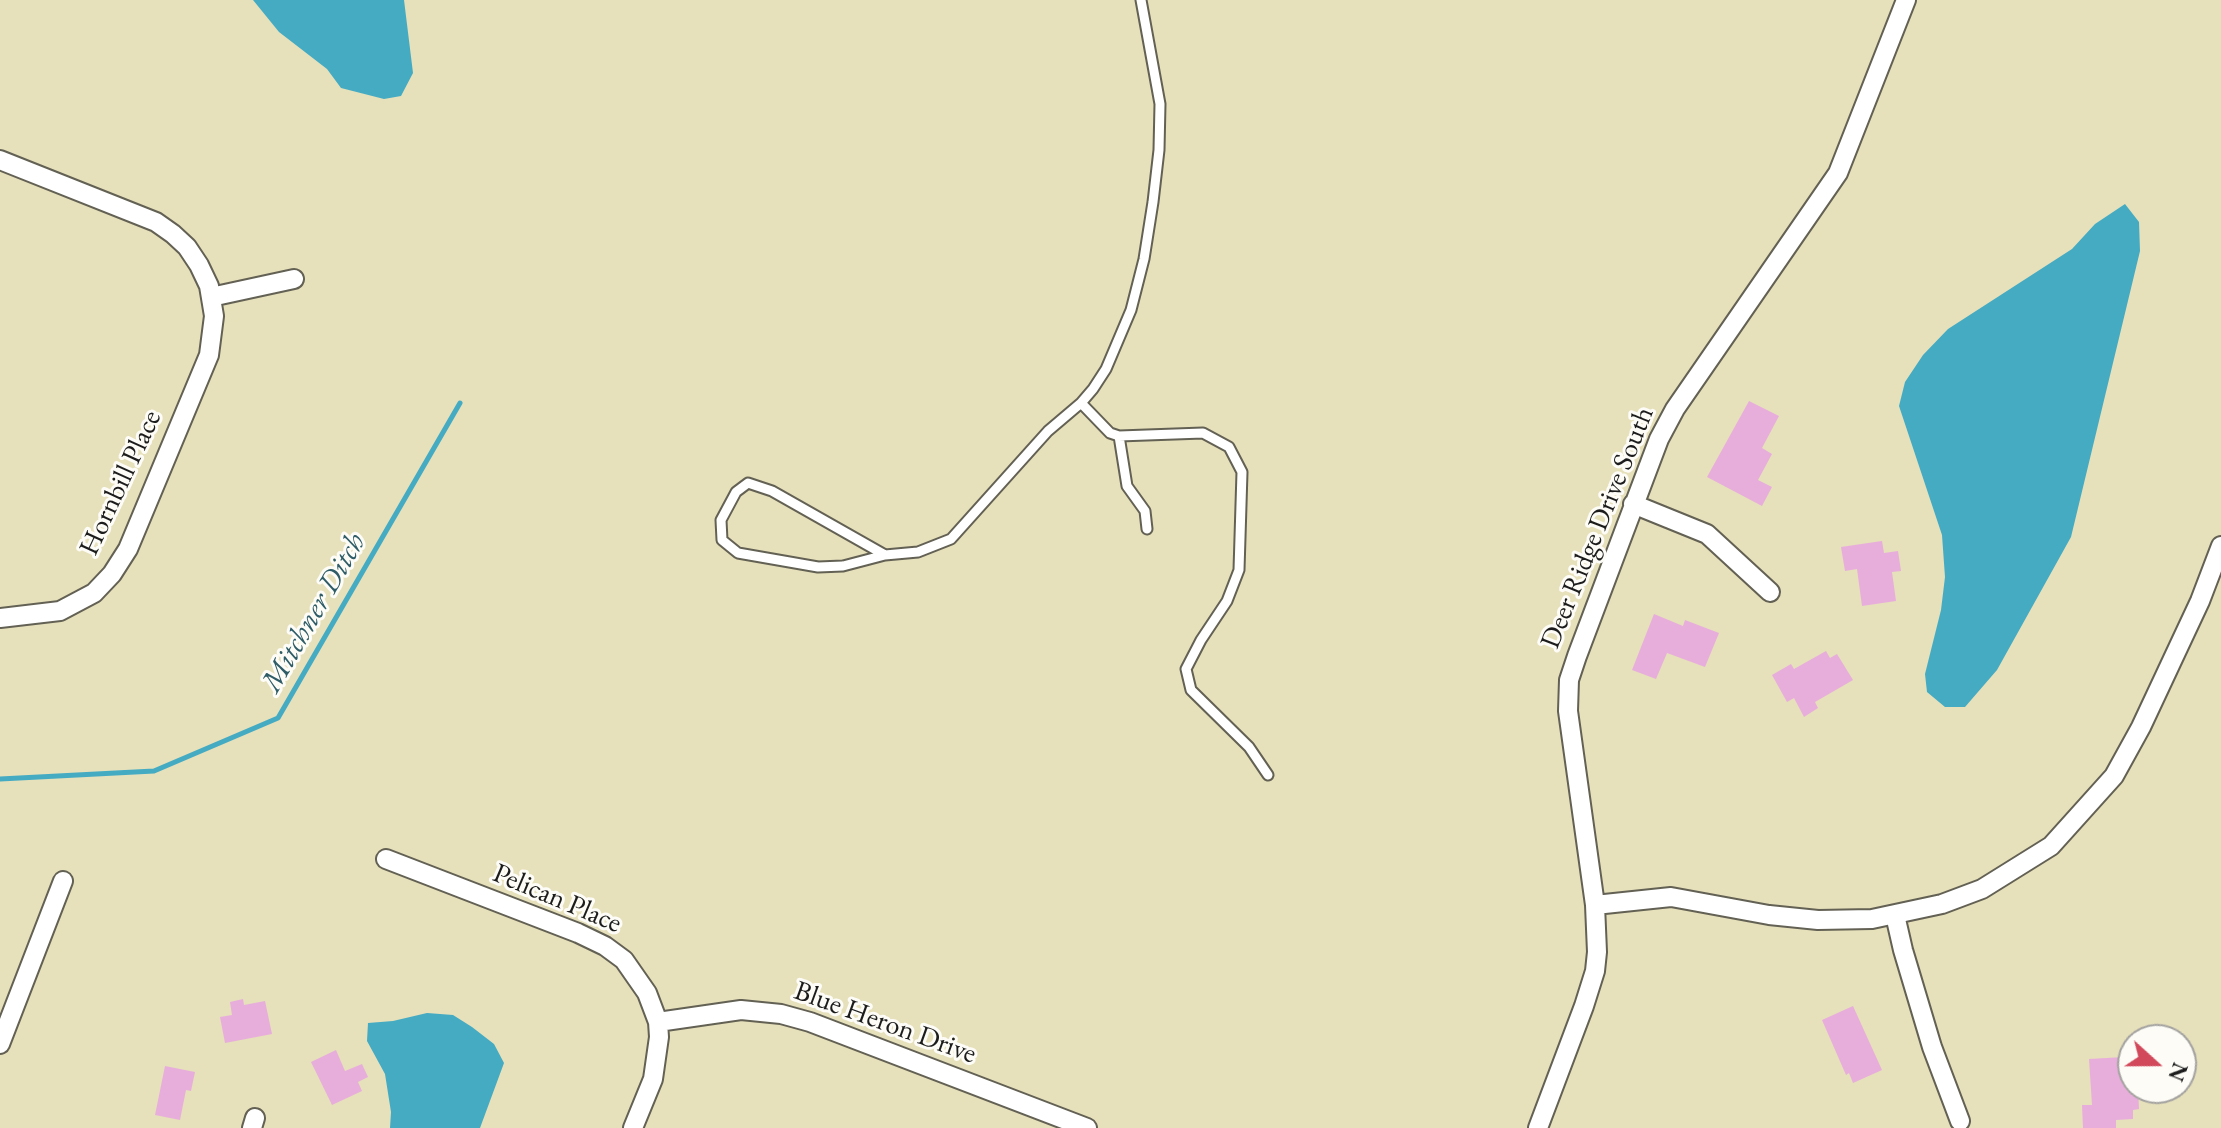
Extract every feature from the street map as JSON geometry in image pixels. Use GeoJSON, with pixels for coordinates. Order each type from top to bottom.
{"type":"FeatureCollection","features":[{"type":"Feature","properties":{"kind":"street","name":"Deer Ridge Drive South"},"geometry":{"type":"LineString","coordinates":[[1538,1128],[1595,971],[1595,905],[1569,731],[1568,692],[1577,656],[1651,455],[1675,409],[1838,173],[1906,0]]}},
{"type":"Feature","properties":{"kind":"street"},"geometry":{"type":"LineString","coordinates":[[0,160],[156,222],[187,247],[199,265],[211,297],[294,279]]}},
{"type":"Feature","properties":{"kind":"street","name":"Hornbill Place"},"geometry":{"type":"LineString","coordinates":[[0,618],[48,614],[72,606],[94,593],[121,562],[209,355],[214,316],[211,297]]}},
{"type":"Feature","properties":{"kind":"street"},"geometry":{"type":"LineString","coordinates":[[1633,504],[1707,534],[1770,592]]}},
{"type":"Feature","properties":{"kind":"street"},"geometry":{"type":"LineString","coordinates":[[1595,905],[1671,897],[1769,915],[1818,920],[1872,919],[1942,904],[1982,889],[2051,846],[2114,776],[2141,727],[2200,601],[2221,546]]}},
{"type":"Feature","properties":{"kind":"street","name":"Pelican Place"},"geometry":{"type":"LineString","coordinates":[[386,859],[578,933],[605,946],[624,960],[642,983],[658,1022],[659,1037],[657,1065],[633,1128]]}},
{"type":"Feature","properties":{"kind":"street"},"geometry":{"type":"LineString","coordinates":[[0,1044],[63,881]]}},
{"type":"Feature","properties":{"kind":"street"},"geometry":{"type":"LineString","coordinates":[[1895,915],[1932,1047],[1960,1121]]}},
{"type":"Feature","properties":{"kind":"street","name":"Blue Heron Drive"},"geometry":{"type":"LineString","coordinates":[[658,1022],[741,1010],[795,1017],[1087,1128]]}},
{"type":"Feature","properties":{"kind":"lane"},"geometry":{"type":"LineString","coordinates":[[885,555],[772,491],[748,483],[736,492],[721,520],[722,540],[738,553],[818,567],[843,566],[885,555],[918,552],[951,539],[1048,431],[1081,403],[1106,369],[1131,310],[1142,270],[1153,202],[1160,104],[1141,0]]}},
{"type":"Feature","properties":{"kind":"lane"},"geometry":{"type":"LineString","coordinates":[[1081,403],[1110,433],[1119,436],[1203,433],[1229,447],[1242,472],[1239,570],[1227,601],[1186,669],[1191,690],[1249,747],[1268,775]]}},
{"type":"Feature","properties":{"kind":"lane"},"geometry":{"type":"LineString","coordinates":[[1119,436],[1127,486],[1145,511],[1147,529]]}},
{"type":"Feature","properties":{"kind":"water"},"geometry":{"type":"Polygon","coordinates":[[[253,0],[404,0],[413,73],[401,96],[384,99],[341,88],[327,69],[279,32],[253,0]]]}},
{"type":"Feature","properties":{"kind":"water"},"geometry":{"type":"Polygon","coordinates":[[[2125,204],[2139,222],[2140,251],[2071,537],[1997,670],[1965,707],[1945,707],[1927,692],[1925,674],[1941,610],[1945,577],[1942,535],[1899,406],[1905,382],[1923,355],[1948,329],[2072,249],[2095,224],[2125,204]]]}},
{"type":"Feature","properties":{"kind":"water"},"geometry":{"type":"Polygon","coordinates":[[[427,1013],[453,1015],[472,1027],[494,1044],[504,1063],[480,1128],[390,1128],[391,1112],[385,1074],[367,1041],[368,1023],[427,1013]]]}},
{"type":"Feature","properties":{"kind":"building"},"geometry":{"type":"Polygon","coordinates":[[[1749,401],[1779,416],[1762,448],[1772,454],[1758,480],[1772,487],[1762,506],[1707,477],[1749,401]]]}},
{"type":"Feature","properties":{"kind":"building"},"geometry":{"type":"Polygon","coordinates":[[[1882,541],[1884,553],[1898,551],[1901,571],[1892,572],[1896,601],[1862,606],[1857,569],[1845,571],[1841,547],[1882,541]]]}},
{"type":"Feature","properties":{"kind":"building"},"geometry":{"type":"Polygon","coordinates":[[[1654,614],[1683,626],[1685,620],[1719,633],[1705,667],[1667,653],[1656,679],[1632,670],[1654,614]]]}},
{"type":"Feature","properties":{"kind":"building"},"geometry":{"type":"Polygon","coordinates":[[[1826,651],[1830,658],[1837,654],[1853,680],[1815,702],[1818,708],[1804,717],[1794,698],[1787,702],[1772,675],[1791,664],[1794,669],[1826,651]]]}},
{"type":"Feature","properties":{"kind":"building"},"geometry":{"type":"Polygon","coordinates":[[[243,999],[244,1005],[265,1001],[272,1034],[225,1043],[220,1017],[232,1015],[230,1002],[243,999]]]}},
{"type":"Feature","properties":{"kind":"building"},"geometry":{"type":"Polygon","coordinates":[[[1853,1006],[1882,1070],[1853,1083],[1849,1073],[1846,1075],[1822,1020],[1853,1006]]]}},
{"type":"Feature","properties":{"kind":"building"},"geometry":{"type":"Polygon","coordinates":[[[336,1050],[345,1071],[362,1064],[368,1077],[358,1082],[362,1091],[332,1105],[311,1062],[336,1050]]]}},
{"type":"Feature","properties":{"kind":"building"},"geometry":{"type":"Polygon","coordinates":[[[2117,1057],[2117,1104],[2139,1104],[2139,1109],[2133,1110],[2133,1119],[2116,1120],[2116,1128],[2083,1128],[2082,1105],[2092,1105],[2089,1059],[2117,1057]]]}},
{"type":"Feature","properties":{"kind":"building"},"geometry":{"type":"Polygon","coordinates":[[[165,1066],[195,1072],[191,1091],[186,1090],[180,1120],[155,1115],[165,1066]]]}},
{"type":"Feature","properties":{"kind":"waterway","name":"Mitchner Ditch"},"geometry":{"type":"LineString","coordinates":[[0,779],[154,771],[278,718],[460,403]]}}]}
